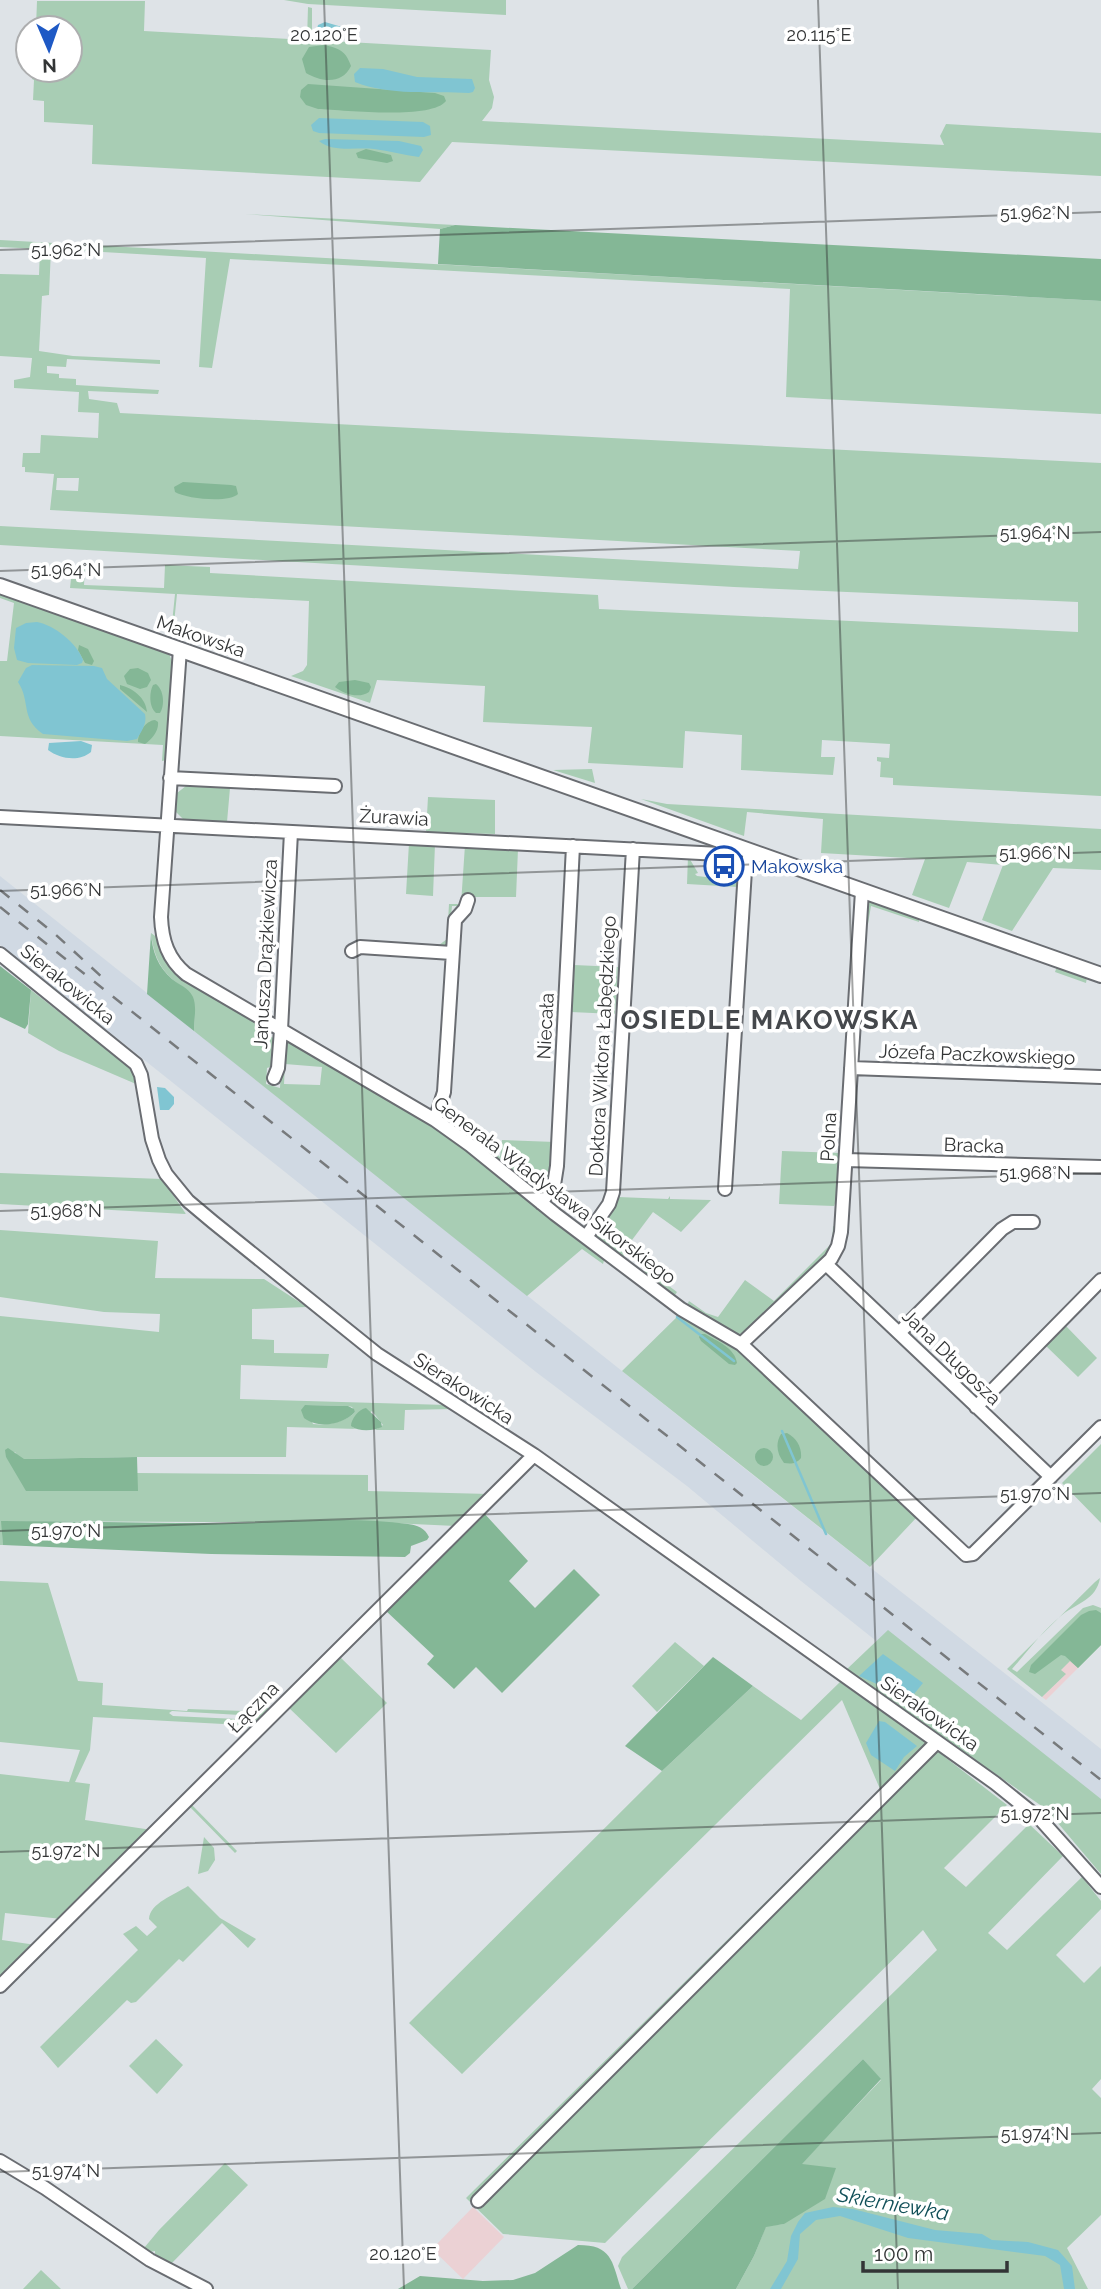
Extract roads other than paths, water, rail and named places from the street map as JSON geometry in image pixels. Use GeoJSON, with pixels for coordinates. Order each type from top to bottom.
{"type":"FeatureCollection","features":[{"type":"Feature","properties":{"kind":"street","name":"Makowska"},"geometry":{"type":"LineString","coordinates":[[0,586],[1101,975]]}},
{"type":"Feature","properties":{"kind":"street","name":"Generała Władysława Sikorskiego"},"geometry":{"type":"LineString","coordinates":[[180,649],[161,917],[162,935],[167,951],[186,974],[435,1120],[681,1309],[741,1344],[966,1555],[973,1554],[1051,1478]]}},
{"type":"Feature","properties":{"kind":"street"},"geometry":{"type":"LineString","coordinates":[[170,778],[335,786]]}},
{"type":"Feature","properties":{"kind":"street","name":"Żurawia"},"geometry":{"type":"LineString","coordinates":[[0,817],[720,854],[724,842]]}},
{"type":"Feature","properties":{"kind":"street"},"geometry":{"type":"LineString","coordinates":[[50,832],[53,819]]}},
{"type":"Feature","properties":{"kind":"street","name":"Janusza Drążkiewicza"},"geometry":{"type":"LineString","coordinates":[[274,1078],[278,1068],[281,1030],[291,832]]}},
{"type":"Feature","properties":{"kind":"street","name":"Niecała"},"geometry":{"type":"LineString","coordinates":[[541,1203],[554,1185],[557,1166],[573,846]]}},
{"type":"Feature","properties":{"kind":"street","name":"Doktora Wiktora Łabędzkiego"},"geometry":{"type":"LineString","coordinates":[[586,1237],[609,1204],[613,1192],[633,849]]}},
{"type":"Feature","properties":{"kind":"street"},"geometry":{"type":"LineString","coordinates":[[725,1189],[745,870],[751,851]]}},
{"type":"Feature","properties":{"kind":"street","name":"Polna"},"geometry":{"type":"LineString","coordinates":[[741,1344],[836,1253],[841,1232],[862,891]]}},
{"type":"Feature","properties":{"kind":"street"},"geometry":{"type":"LineString","coordinates":[[435,1120],[444,1092],[455,918],[465,909],[468,900]]}},
{"type":"Feature","properties":{"kind":"street"},"geometry":{"type":"LineString","coordinates":[[352,951],[360,947],[452,953]]}},
{"type":"Feature","properties":{"kind":"street","name":"Sierakowicka"},"geometry":{"type":"LineString","coordinates":[[0,954],[136,1064],[141,1075],[152,1139],[159,1160],[166,1174],[188,1201],[377,1354],[534,1455],[995,1783],[1041,1820],[1101,1887]]}},
{"type":"Feature","properties":{"kind":"street","name":"Józefa Paczkowskiego"},"geometry":{"type":"LineString","coordinates":[[851,1068],[1101,1077]]}},
{"type":"Feature","properties":{"kind":"street","name":"Bracka"},"geometry":{"type":"LineString","coordinates":[[846,1160],[1101,1167]]}},
{"type":"Feature","properties":{"kind":"street"},"geometry":{"type":"LineString","coordinates":[[900,1333],[1002,1229],[1013,1222],[1033,1222]]}},
{"type":"Feature","properties":{"kind":"street","name":"Jana Długosza"},"geometry":{"type":"LineString","coordinates":[[826,1264],[1051,1478]]}},
{"type":"Feature","properties":{"kind":"street"},"geometry":{"type":"LineString","coordinates":[[976,1407],[1101,1280]]}},
{"type":"Feature","properties":{"kind":"street"},"geometry":{"type":"LineString","coordinates":[[1051,1478],[1101,1427]]}},
{"type":"Feature","properties":{"kind":"street","name":"Łączna"},"geometry":{"type":"LineString","coordinates":[[0,1986],[534,1455]]}},
{"type":"Feature","properties":{"kind":"street"},"geometry":{"type":"LineString","coordinates":[[478,2202],[937,1742]]}},
{"type":"Feature","properties":{"kind":"street"},"geometry":{"type":"LineString","coordinates":[[0,2161],[45,2188],[150,2260],[206,2289]]}},
{"type":"Feature","properties":{"kind":"water"},"geometry":{"type":"Polygon","coordinates":[[[325,22],[342,27],[343,32],[331,36],[316,33],[318,25],[325,22]]]}},
{"type":"Feature","properties":{"kind":"water"},"geometry":{"type":"Polygon","coordinates":[[[360,68],[383,69],[417,77],[472,79],[475,88],[469,93],[382,89],[355,82],[354,74],[360,68]]]}},
{"type":"Feature","properties":{"kind":"water"},"geometry":{"type":"Polygon","coordinates":[[[319,118],[423,122],[430,126],[431,135],[424,137],[319,133],[313,131],[311,125],[319,118]]]}},
{"type":"Feature","properties":{"kind":"water"},"geometry":{"type":"Polygon","coordinates":[[[319,141],[399,141],[421,146],[423,150],[419,157],[374,149],[338,148],[319,141]]]}},
{"type":"Feature","properties":{"kind":"water"},"geometry":{"type":"Polygon","coordinates":[[[37,622],[51,627],[70,641],[80,654],[82,663],[28,663],[17,660],[14,648],[16,628],[37,622]]]}},
{"type":"Feature","properties":{"kind":"water"},"geometry":{"type":"Polygon","coordinates":[[[32,665],[102,668],[107,679],[145,714],[145,724],[137,739],[127,741],[43,734],[28,716],[18,682],[26,668],[32,665]]]}},
{"type":"Feature","properties":{"kind":"water"},"geometry":{"type":"Polygon","coordinates":[[[81,741],[92,745],[91,752],[81,757],[58,756],[48,750],[49,743],[81,741]]]}},
{"type":"Feature","properties":{"kind":"water"},"geometry":{"type":"Polygon","coordinates":[[[157,1087],[165,1088],[174,1097],[174,1104],[169,1110],[160,1110],[157,1087]]]}},
{"type":"Feature","properties":{"kind":"water"},"geometry":{"type":"Polygon","coordinates":[[[883,1654],[923,1683],[910,1699],[859,1676],[883,1654]]]}},
{"type":"Feature","properties":{"kind":"water"},"geometry":{"type":"Polygon","coordinates":[[[879,1721],[885,1722],[917,1746],[904,1757],[895,1771],[871,1755],[866,1743],[879,1721]]]}},
{"type":"Feature","properties":{"kind":"water"},"geometry":{"type":"Polygon","coordinates":[[[833,2207],[853,2209],[935,2230],[982,2234],[992,2240],[1028,2242],[1058,2250],[1072,2266],[1075,2289],[1064,2289],[1060,2265],[1045,2256],[908,2238],[840,2216],[816,2220],[800,2234],[798,2259],[781,2289],[770,2289],[787,2261],[791,2236],[798,2222],[805,2213],[833,2207]]]}},
{"type":"Feature","properties":{"kind":"waterway"},"geometry":{"type":"LineString","coordinates":[[677,1317],[734,1361]]}},
{"type":"Feature","properties":{"kind":"waterway"},"geometry":{"type":"LineString","coordinates":[[782,1431],[826,1534]]}},
{"type":"Feature","properties":{"kind":"railway"},"geometry":{"type":"LineString","coordinates":[[0,890],[55,934],[104,979]]}},
{"type":"Feature","properties":{"kind":"railway"},"geometry":{"type":"LineString","coordinates":[[0,907],[1101,1780]]}},
{"type":"Feature","properties":{"kind":"place","name":"Makowska"},"geometry":{"type":"Point","coordinates":[724,866]}},
{"type":"Feature","properties":{"kind":"district","name":"OSIEDLE MAKOWSKA"},"geometry":{"type":"Point","coordinates":[770,1020]}},
{"type":"Feature","properties":{"kind":"water label","name":"Skierniewka"},"geometry":{"type":"Point","coordinates":[893,2204]}}]}
